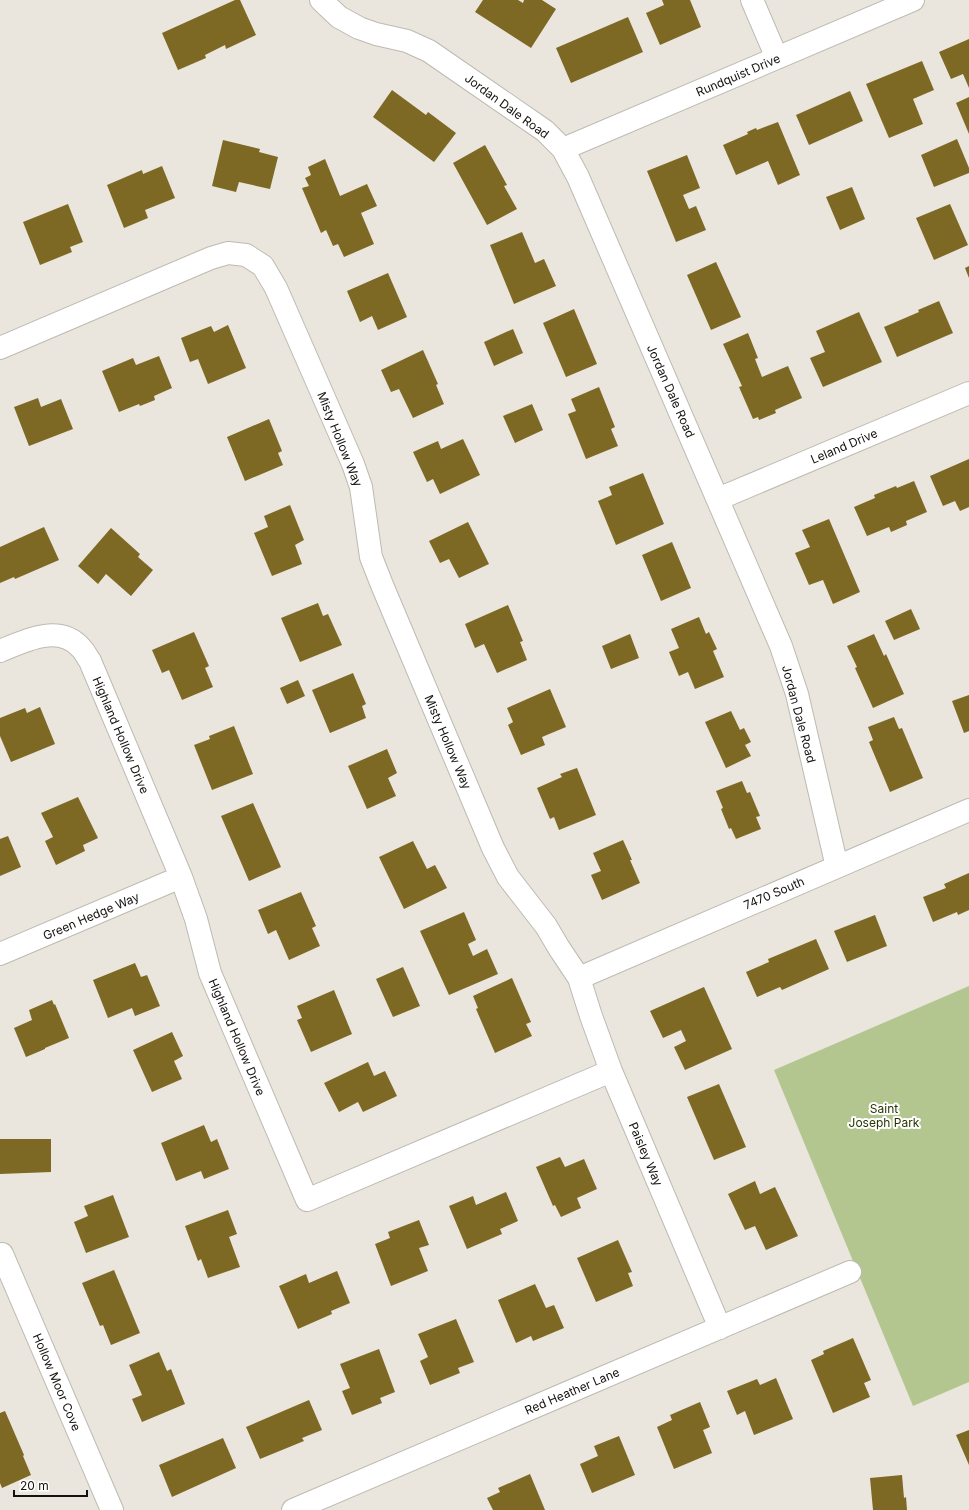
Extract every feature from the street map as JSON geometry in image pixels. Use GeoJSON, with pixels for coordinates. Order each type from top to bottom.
{"type":"FeatureCollection","features":[{"type":"Feature","properties":{"kind":"street","name":"Jordan Dale Road"},"geometry":{"type":"LineString","coordinates":[[321,0],[339,17],[359,28],[407,41],[429,51],[545,131],[564,149],[578,177],[781,646],[797,694],[837,867]]}},
{"type":"Feature","properties":{"kind":"street"},"geometry":{"type":"LineString","coordinates":[[752,0],[777,58]]}},
{"type":"Feature","properties":{"kind":"street","name":"Rundquist Drive"},"geometry":{"type":"LineString","coordinates":[[564,149],[913,0]]}},
{"type":"Feature","properties":{"kind":"street","name":"Misty Hollow Way"},"geometry":{"type":"LineString","coordinates":[[0,348],[211,258],[228,253],[246,254],[263,266],[276,288],[353,464],[361,487],[371,557],[493,848],[508,877],[546,926],[579,978]]}},
{"type":"Feature","properties":{"kind":"street","name":"Leland Drive"},"geometry":{"type":"LineString","coordinates":[[718,500],[969,393]]}},
{"type":"Feature","properties":{"kind":"street","name":"Highland Hollow Drive"},"geometry":{"type":"LineString","coordinates":[[0,651],[32,638],[51,635],[68,638],[81,647],[90,661],[181,877],[196,919],[210,973],[307,1200],[611,1071]]}},
{"type":"Feature","properties":{"kind":"street","name":"7470 South"},"geometry":{"type":"LineString","coordinates":[[579,978],[969,810]]}},
{"type":"Feature","properties":{"kind":"street","name":"Green Hedge Way"},"geometry":{"type":"LineString","coordinates":[[0,954],[181,877]]}},
{"type":"Feature","properties":{"kind":"street","name":"Paisley Way"},"geometry":{"type":"LineString","coordinates":[[579,978],[611,1071],[720,1328]]}},
{"type":"Feature","properties":{"kind":"street","name":"Hollow Moor Cove"},"geometry":{"type":"LineString","coordinates":[[2,1254],[112,1510]]}},
{"type":"Feature","properties":{"kind":"street","name":"Red Heather Lane"},"geometry":{"type":"LineString","coordinates":[[293,1510],[333,1502],[720,1328],[850,1272]]}},
{"type":"Feature","properties":{"kind":"green space","name":"Saint Joseph Park"},"geometry":{"type":"Polygon","coordinates":[[[969,986],[969,1382],[913,1406],[774,1070],[969,986]]]}},
{"type":"Feature","properties":{"kind":"building"},"geometry":{"type":"Polygon","coordinates":[[[235,0],[240,0],[256,35],[226,49],[225,45],[205,55],[206,58],[178,70],[162,33],[235,0]]]}},
{"type":"Feature","properties":{"kind":"building"},"geometry":{"type":"Polygon","coordinates":[[[483,0],[518,0],[523,3],[524,0],[542,0],[556,9],[531,48],[475,12],[483,0]]]}},
{"type":"Feature","properties":{"kind":"building"},"geometry":{"type":"Polygon","coordinates":[[[662,0],[690,0],[701,27],[660,45],[646,13],[664,5],[662,0]]]}},
{"type":"Feature","properties":{"kind":"building"},"geometry":{"type":"Polygon","coordinates":[[[628,17],[643,52],[571,83],[556,48],[628,17]]]}},
{"type":"Feature","properties":{"kind":"building"},"geometry":{"type":"Polygon","coordinates":[[[969,39],[969,88],[963,74],[951,79],[939,52],[969,39]]]}},
{"type":"Feature","properties":{"kind":"building"},"geometry":{"type":"Polygon","coordinates":[[[922,61],[934,90],[913,99],[923,124],[889,138],[866,84],[922,61]]]}},
{"type":"Feature","properties":{"kind":"building"},"geometry":{"type":"Polygon","coordinates":[[[392,90],[426,115],[428,112],[456,133],[434,162],[373,117],[392,90]]]}},
{"type":"Feature","properties":{"kind":"building"},"geometry":{"type":"Polygon","coordinates":[[[850,91],[863,121],[809,145],[796,115],[850,91]]]}},
{"type":"Feature","properties":{"kind":"building"},"geometry":{"type":"Polygon","coordinates":[[[969,97],[969,134],[956,103],[969,97]]]}},
{"type":"Feature","properties":{"kind":"building"},"geometry":{"type":"Polygon","coordinates":[[[778,122],[800,175],[778,185],[768,161],[736,175],[723,145],[748,134],[747,132],[756,128],[757,130],[778,122]]]}},
{"type":"Feature","properties":{"kind":"building"},"geometry":{"type":"Polygon","coordinates":[[[957,139],[969,168],[969,173],[934,187],[921,155],[957,139]]]}},
{"type":"Feature","properties":{"kind":"building"},"geometry":{"type":"Polygon","coordinates":[[[223,140],[260,149],[259,152],[278,157],[270,189],[239,182],[236,192],[212,186],[223,140]]]}},
{"type":"Feature","properties":{"kind":"building"},"geometry":{"type":"Polygon","coordinates":[[[485,145],[507,185],[504,186],[517,209],[487,225],[453,163],[485,145]]]}},
{"type":"Feature","properties":{"kind":"building"},"geometry":{"type":"Polygon","coordinates":[[[687,155],[700,188],[683,195],[689,209],[696,206],[706,230],[676,242],[647,171],[687,155]]]}},
{"type":"Feature","properties":{"kind":"building"},"geometry":{"type":"Polygon","coordinates":[[[325,159],[340,196],[367,184],[377,206],[361,213],[374,244],[344,257],[338,244],[333,246],[326,230],[321,233],[302,188],[309,186],[305,178],[311,175],[308,167],[325,159]]]}},
{"type":"Feature","properties":{"kind":"building"},"geometry":{"type":"Polygon","coordinates":[[[162,166],[175,198],[145,210],[148,218],[124,228],[107,185],[142,170],[143,174],[162,166]]]}},
{"type":"Feature","properties":{"kind":"building"},"geometry":{"type":"Polygon","coordinates":[[[852,187],[865,219],[840,230],[826,197],[852,187]]]}},
{"type":"Feature","properties":{"kind":"building"},"geometry":{"type":"Polygon","coordinates":[[[68,204],[83,242],[70,247],[72,252],[40,265],[23,222],[68,204]]]}},
{"type":"Feature","properties":{"kind":"building"},"geometry":{"type":"Polygon","coordinates":[[[950,204],[968,245],[934,260],[916,218],[950,204]]]}},
{"type":"Feature","properties":{"kind":"building"},"geometry":{"type":"Polygon","coordinates":[[[522,232],[535,263],[544,259],[556,286],[514,304],[490,245],[522,232]]]}},
{"type":"Feature","properties":{"kind":"building"},"geometry":{"type":"Polygon","coordinates":[[[716,262],[741,317],[711,330],[687,275],[716,262]]]}},
{"type":"Feature","properties":{"kind":"building"},"geometry":{"type":"Polygon","coordinates":[[[969,266],[969,278],[965,268],[969,266]]]}},
{"type":"Feature","properties":{"kind":"building"},"geometry":{"type":"Polygon","coordinates":[[[388,273],[407,317],[378,330],[372,316],[360,322],[347,291],[388,273]]]}},
{"type":"Feature","properties":{"kind":"building"},"geometry":{"type":"Polygon","coordinates":[[[939,301],[953,333],[897,357],[884,327],[919,312],[918,310],[939,301]]]}},
{"type":"Feature","properties":{"kind":"building"},"geometry":{"type":"Polygon","coordinates":[[[574,309],[597,364],[566,377],[543,323],[574,309]]]}},
{"type":"Feature","properties":{"kind":"building"},"geometry":{"type":"Polygon","coordinates":[[[859,312],[882,362],[823,387],[810,358],[825,352],[816,331],[859,312]]]}},
{"type":"Feature","properties":{"kind":"building"},"geometry":{"type":"Polygon","coordinates":[[[228,325],[246,368],[208,384],[198,359],[190,362],[181,338],[211,326],[214,332],[228,325]]]}},
{"type":"Feature","properties":{"kind":"building"},"geometry":{"type":"Polygon","coordinates":[[[513,329],[523,353],[494,366],[484,342],[513,329]]]}},
{"type":"Feature","properties":{"kind":"building"},"geometry":{"type":"Polygon","coordinates":[[[748,333],[758,358],[755,359],[762,377],[788,366],[802,398],[775,410],[776,413],[759,420],[758,417],[753,419],[739,387],[742,386],[723,344],[748,333]]]}},
{"type":"Feature","properties":{"kind":"building"},"geometry":{"type":"Polygon","coordinates":[[[423,350],[438,384],[436,385],[444,404],[413,418],[399,389],[391,392],[381,370],[423,350]]]}},
{"type":"Feature","properties":{"kind":"building"},"geometry":{"type":"Polygon","coordinates":[[[159,356],[172,388],[154,396],[155,400],[140,406],[139,404],[119,412],[102,371],[133,358],[136,365],[159,356]]]}},
{"type":"Feature","properties":{"kind":"building"},"geometry":{"type":"Polygon","coordinates":[[[599,387],[615,427],[611,429],[618,446],[586,459],[568,414],[576,411],[571,399],[599,387]]]}},
{"type":"Feature","properties":{"kind":"building"},"geometry":{"type":"Polygon","coordinates":[[[38,398],[41,407],[61,399],[73,429],[29,446],[14,407],[38,398]]]}},
{"type":"Feature","properties":{"kind":"building"},"geometry":{"type":"Polygon","coordinates":[[[532,404],[543,430],[515,443],[503,416],[532,404]]]}},
{"type":"Feature","properties":{"kind":"building"},"geometry":{"type":"Polygon","coordinates":[[[269,419],[282,451],[278,453],[283,465],[245,481],[227,437],[269,419]]]}},
{"type":"Feature","properties":{"kind":"building"},"geometry":{"type":"Polygon","coordinates":[[[463,439],[480,475],[440,494],[433,479],[427,482],[413,452],[438,441],[441,449],[463,439]]]}},
{"type":"Feature","properties":{"kind":"building"},"geometry":{"type":"Polygon","coordinates":[[[969,459],[969,507],[960,511],[955,501],[943,506],[930,476],[969,459]]]}},
{"type":"Feature","properties":{"kind":"building"},"geometry":{"type":"Polygon","coordinates":[[[643,473],[664,524],[616,545],[598,501],[612,495],[609,487],[643,473]]]}},
{"type":"Feature","properties":{"kind":"building"},"geometry":{"type":"Polygon","coordinates":[[[914,481],[927,512],[906,521],[907,525],[891,532],[889,527],[867,536],[854,507],[875,498],[874,495],[896,486],[897,488],[914,481]]]}},
{"type":"Feature","properties":{"kind":"building"},"geometry":{"type":"Polygon","coordinates":[[[290,505],[304,540],[295,545],[302,564],[272,576],[254,533],[268,527],[264,516],[290,505]]]}},
{"type":"Feature","properties":{"kind":"building"},"geometry":{"type":"Polygon","coordinates":[[[829,519],[860,592],[833,604],[823,580],[809,585],[795,553],[810,547],[802,530],[829,519]]]}},
{"type":"Feature","properties":{"kind":"building"},"geometry":{"type":"Polygon","coordinates":[[[468,522],[489,564],[459,578],[449,559],[440,563],[429,541],[468,522]]]}},
{"type":"Feature","properties":{"kind":"building"},"geometry":{"type":"Polygon","coordinates":[[[44,527],[59,560],[15,579],[14,577],[0,583],[0,547],[44,527]]]}},
{"type":"Feature","properties":{"kind":"building"},"geometry":{"type":"Polygon","coordinates":[[[111,528],[140,554],[138,557],[153,570],[131,596],[106,574],[98,584],[78,566],[111,528]]]}},
{"type":"Feature","properties":{"kind":"building"},"geometry":{"type":"Polygon","coordinates":[[[672,542],[691,588],[661,601],[642,555],[672,542]]]}},
{"type":"Feature","properties":{"kind":"building"},"geometry":{"type":"Polygon","coordinates":[[[318,603],[323,616],[328,614],[342,645],[300,662],[281,618],[318,603]]]}},
{"type":"Feature","properties":{"kind":"building"},"geometry":{"type":"Polygon","coordinates":[[[508,605],[523,641],[520,642],[527,660],[497,673],[484,644],[475,648],[465,624],[508,605]]]}},
{"type":"Feature","properties":{"kind":"building"},"geometry":{"type":"Polygon","coordinates":[[[911,609],[920,629],[894,640],[885,621],[911,609]]]}},
{"type":"Feature","properties":{"kind":"building"},"geometry":{"type":"Polygon","coordinates":[[[699,617],[706,634],[709,632],[717,649],[713,651],[724,677],[695,689],[688,672],[679,676],[669,652],[679,648],[671,629],[699,617]]]}},
{"type":"Feature","properties":{"kind":"building"},"geometry":{"type":"Polygon","coordinates":[[[194,632],[209,666],[205,668],[213,687],[182,700],[169,670],[162,673],[152,650],[194,632]]]}},
{"type":"Feature","properties":{"kind":"building"},"geometry":{"type":"Polygon","coordinates":[[[630,634],[639,658],[611,669],[602,646],[630,634]]]}},
{"type":"Feature","properties":{"kind":"building"},"geometry":{"type":"Polygon","coordinates":[[[874,634],[884,656],[886,654],[904,694],[873,708],[847,646],[874,634]]]}},
{"type":"Feature","properties":{"kind":"building"},"geometry":{"type":"Polygon","coordinates":[[[353,673],[366,704],[362,706],[366,718],[330,733],[312,690],[353,673]]]}},
{"type":"Feature","properties":{"kind":"building"},"geometry":{"type":"Polygon","coordinates":[[[298,680],[305,696],[287,704],[280,688],[298,680]]]}},
{"type":"Feature","properties":{"kind":"building"},"geometry":{"type":"Polygon","coordinates":[[[550,689],[566,727],[542,737],[545,745],[521,755],[508,725],[513,722],[507,708],[550,689]]]}},
{"type":"Feature","properties":{"kind":"building"},"geometry":{"type":"Polygon","coordinates":[[[969,695],[969,731],[964,733],[952,701],[969,695]]]}},
{"type":"Feature","properties":{"kind":"building"},"geometry":{"type":"Polygon","coordinates":[[[40,707],[55,744],[11,762],[0,736],[0,718],[25,708],[27,713],[40,707]]]}},
{"type":"Feature","properties":{"kind":"building"},"geometry":{"type":"Polygon","coordinates":[[[731,711],[740,730],[744,728],[751,742],[745,745],[751,756],[726,768],[705,722],[731,711]]]}},
{"type":"Feature","properties":{"kind":"building"},"geometry":{"type":"Polygon","coordinates":[[[894,717],[899,729],[902,728],[923,778],[890,792],[869,742],[873,740],[868,727],[894,717]]]}},
{"type":"Feature","properties":{"kind":"building"},"geometry":{"type":"Polygon","coordinates":[[[234,726],[253,774],[212,790],[194,745],[210,739],[209,736],[234,726]]]}},
{"type":"Feature","properties":{"kind":"building"},"geometry":{"type":"Polygon","coordinates":[[[387,749],[397,773],[388,778],[396,796],[367,809],[348,766],[387,749]]]}},
{"type":"Feature","properties":{"kind":"building"},"geometry":{"type":"Polygon","coordinates":[[[577,768],[596,815],[559,830],[554,817],[550,819],[537,788],[562,777],[560,774],[577,768]]]}},
{"type":"Feature","properties":{"kind":"building"},"geometry":{"type":"Polygon","coordinates":[[[742,781],[747,793],[750,792],[760,816],[756,817],[761,829],[736,839],[731,828],[729,829],[716,791],[742,781]]]}},
{"type":"Feature","properties":{"kind":"building"},"geometry":{"type":"Polygon","coordinates":[[[78,797],[98,838],[83,845],[85,851],[56,865],[45,841],[53,837],[41,813],[78,797]]]}},
{"type":"Feature","properties":{"kind":"building"},"geometry":{"type":"Polygon","coordinates":[[[253,803],[281,867],[249,881],[221,816],[253,803]]]}},
{"type":"Feature","properties":{"kind":"building"},"geometry":{"type":"Polygon","coordinates":[[[8,836],[21,867],[0,876],[0,839],[8,836]]]}},
{"type":"Feature","properties":{"kind":"building"},"geometry":{"type":"Polygon","coordinates":[[[623,840],[640,883],[602,900],[591,875],[601,871],[593,853],[623,840]]]}},
{"type":"Feature","properties":{"kind":"building"},"geometry":{"type":"Polygon","coordinates":[[[413,841],[427,869],[435,865],[447,888],[404,909],[379,857],[413,841]]]}},
{"type":"Feature","properties":{"kind":"building"},"geometry":{"type":"Polygon","coordinates":[[[969,873],[969,910],[958,915],[957,912],[933,922],[923,897],[946,888],[944,884],[969,873]]]}},
{"type":"Feature","properties":{"kind":"building"},"geometry":{"type":"Polygon","coordinates":[[[301,892],[316,926],[312,928],[320,946],[289,960],[276,930],[268,934],[258,910],[301,892]]]}},
{"type":"Feature","properties":{"kind":"building"},"geometry":{"type":"Polygon","coordinates":[[[464,912],[476,940],[468,944],[473,956],[487,949],[498,974],[449,995],[420,931],[464,912]]]}},
{"type":"Feature","properties":{"kind":"building"},"geometry":{"type":"Polygon","coordinates":[[[875,915],[887,946],[847,962],[834,931],[875,915]]]}},
{"type":"Feature","properties":{"kind":"building"},"geometry":{"type":"Polygon","coordinates":[[[816,939],[829,969],[782,990],[780,987],[757,997],[746,972],[769,962],[768,959],[816,939]]]}},
{"type":"Feature","properties":{"kind":"building"},"geometry":{"type":"Polygon","coordinates":[[[135,963],[141,977],[147,975],[160,1006],[135,1016],[132,1008],[108,1018],[93,980],[135,963]]]}},
{"type":"Feature","properties":{"kind":"building"},"geometry":{"type":"Polygon","coordinates":[[[403,967],[420,1006],[393,1017],[376,979],[403,967]]]}},
{"type":"Feature","properties":{"kind":"building"},"geometry":{"type":"Polygon","coordinates":[[[512,978],[531,1022],[526,1024],[532,1036],[495,1053],[476,1009],[478,1008],[473,996],[512,978]]]}},
{"type":"Feature","properties":{"kind":"building"},"geometry":{"type":"Polygon","coordinates":[[[704,987],[732,1049],[685,1070],[674,1047],[686,1041],[681,1030],[663,1038],[650,1011],[704,987]]]}},
{"type":"Feature","properties":{"kind":"building"},"geometry":{"type":"Polygon","coordinates":[[[334,990],[352,1034],[311,1052],[297,1020],[302,1018],[297,1006],[334,990]]]}},
{"type":"Feature","properties":{"kind":"building"},"geometry":{"type":"Polygon","coordinates":[[[52,1000],[69,1038],[26,1057],[14,1028],[32,1020],[29,1010],[52,1000]]]}},
{"type":"Feature","properties":{"kind":"building"},"geometry":{"type":"Polygon","coordinates":[[[172,1032],[183,1056],[174,1061],[182,1079],[152,1092],[133,1050],[172,1032]]]}},
{"type":"Feature","properties":{"kind":"building"},"geometry":{"type":"Polygon","coordinates":[[[368,1062],[374,1076],[385,1071],[397,1096],[363,1112],[358,1102],[339,1112],[324,1083],[368,1062]]]}},
{"type":"Feature","properties":{"kind":"building"},"geometry":{"type":"Polygon","coordinates":[[[719,1084],[746,1147],[714,1160],[687,1097],[719,1084]]]}},
{"type":"Feature","properties":{"kind":"building"},"geometry":{"type":"Polygon","coordinates":[[[204,1125],[211,1142],[217,1139],[229,1169],[204,1179],[201,1171],[176,1181],[161,1143],[204,1125]]]}},
{"type":"Feature","properties":{"kind":"building"},"geometry":{"type":"Polygon","coordinates":[[[0,1139],[51,1139],[51,1172],[0,1174],[0,1139]]]}},
{"type":"Feature","properties":{"kind":"building"},"geometry":{"type":"Polygon","coordinates":[[[560,1157],[565,1167],[584,1159],[597,1189],[577,1198],[581,1208],[561,1217],[555,1205],[553,1206],[536,1167],[560,1157]]]}},
{"type":"Feature","properties":{"kind":"building"},"geometry":{"type":"Polygon","coordinates":[[[755,1181],[760,1194],[775,1187],[798,1236],[766,1250],[755,1226],[745,1230],[728,1194],[755,1181]]]}},
{"type":"Feature","properties":{"kind":"building"},"geometry":{"type":"Polygon","coordinates":[[[506,1192],[518,1221],[500,1229],[502,1234],[467,1249],[449,1206],[473,1196],[476,1205],[506,1192]]]}},
{"type":"Feature","properties":{"kind":"building"},"geometry":{"type":"Polygon","coordinates":[[[113,1195],[129,1237],[86,1253],[74,1222],[88,1216],[84,1206],[113,1195]]]}},
{"type":"Feature","properties":{"kind":"building"},"geometry":{"type":"Polygon","coordinates":[[[228,1210],[237,1234],[229,1237],[240,1267],[208,1278],[201,1259],[198,1261],[185,1226],[228,1210]]]}},
{"type":"Feature","properties":{"kind":"building"},"geometry":{"type":"Polygon","coordinates":[[[419,1220],[429,1245],[419,1248],[428,1271],[391,1286],[375,1244],[390,1238],[388,1232],[419,1220]]]}},
{"type":"Feature","properties":{"kind":"building"},"geometry":{"type":"Polygon","coordinates":[[[618,1240],[632,1272],[628,1273],[633,1286],[596,1302],[577,1258],[618,1240]]]}},
{"type":"Feature","properties":{"kind":"building"},"geometry":{"type":"Polygon","coordinates":[[[114,1270],[140,1333],[111,1345],[103,1325],[100,1326],[82,1283],[114,1270]]]}},
{"type":"Feature","properties":{"kind":"building"},"geometry":{"type":"Polygon","coordinates":[[[337,1271],[350,1303],[331,1311],[332,1314],[298,1329],[279,1286],[306,1274],[309,1283],[337,1271]]]}},
{"type":"Feature","properties":{"kind":"building"},"geometry":{"type":"Polygon","coordinates":[[[535,1284],[546,1308],[554,1305],[564,1328],[533,1341],[531,1336],[516,1343],[498,1300],[535,1284]]]}},
{"type":"Feature","properties":{"kind":"building"},"geometry":{"type":"Polygon","coordinates":[[[456,1319],[474,1362],[458,1368],[460,1373],[430,1385],[420,1361],[428,1357],[418,1334],[456,1319]]]}},
{"type":"Feature","properties":{"kind":"building"},"geometry":{"type":"Polygon","coordinates":[[[853,1338],[871,1380],[864,1383],[870,1397],[833,1413],[811,1360],[824,1354],[823,1351],[853,1338]]]}},
{"type":"Feature","properties":{"kind":"building"},"geometry":{"type":"Polygon","coordinates":[[[379,1349],[395,1392],[380,1398],[382,1403],[352,1415],[342,1391],[350,1388],[340,1364],[379,1349]]]}},
{"type":"Feature","properties":{"kind":"building"},"geometry":{"type":"Polygon","coordinates":[[[159,1352],[167,1371],[171,1369],[185,1404],[142,1422],[132,1399],[142,1395],[129,1365],[159,1352]]]}},
{"type":"Feature","properties":{"kind":"building"},"geometry":{"type":"Polygon","coordinates":[[[776,1378],[793,1419],[754,1435],[745,1411],[737,1415],[727,1391],[757,1379],[760,1385],[776,1378]]]}},
{"type":"Feature","properties":{"kind":"building"},"geometry":{"type":"Polygon","coordinates":[[[309,1400],[322,1430],[302,1438],[304,1441],[260,1459],[246,1427],[309,1400]]]}},
{"type":"Feature","properties":{"kind":"building"},"geometry":{"type":"Polygon","coordinates":[[[700,1402],[710,1427],[703,1430],[712,1453],[674,1469],[657,1427],[672,1420],[670,1415],[700,1402]]]}},
{"type":"Feature","properties":{"kind":"building"},"geometry":{"type":"Polygon","coordinates":[[[5,1411],[31,1475],[2,1488],[0,1483],[0,1413],[5,1411]]]}},
{"type":"Feature","properties":{"kind":"building"},"geometry":{"type":"Polygon","coordinates":[[[969,1430],[969,1465],[956,1435],[969,1430]]]}},
{"type":"Feature","properties":{"kind":"building"},"geometry":{"type":"Polygon","coordinates":[[[619,1436],[635,1475],[592,1493],[580,1464],[598,1456],[594,1446],[619,1436]]]}},
{"type":"Feature","properties":{"kind":"building"},"geometry":{"type":"Polygon","coordinates":[[[223,1438],[236,1468],[172,1497],[159,1465],[223,1438]]]}},
{"type":"Feature","properties":{"kind":"building"},"geometry":{"type":"Polygon","coordinates":[[[530,1474],[545,1510],[493,1510],[487,1498],[500,1492],[498,1488],[530,1474]]]}},
{"type":"Feature","properties":{"kind":"building"},"geometry":{"type":"Polygon","coordinates":[[[902,1475],[904,1498],[906,1497],[907,1510],[873,1510],[870,1478],[902,1475]]]}}]}
